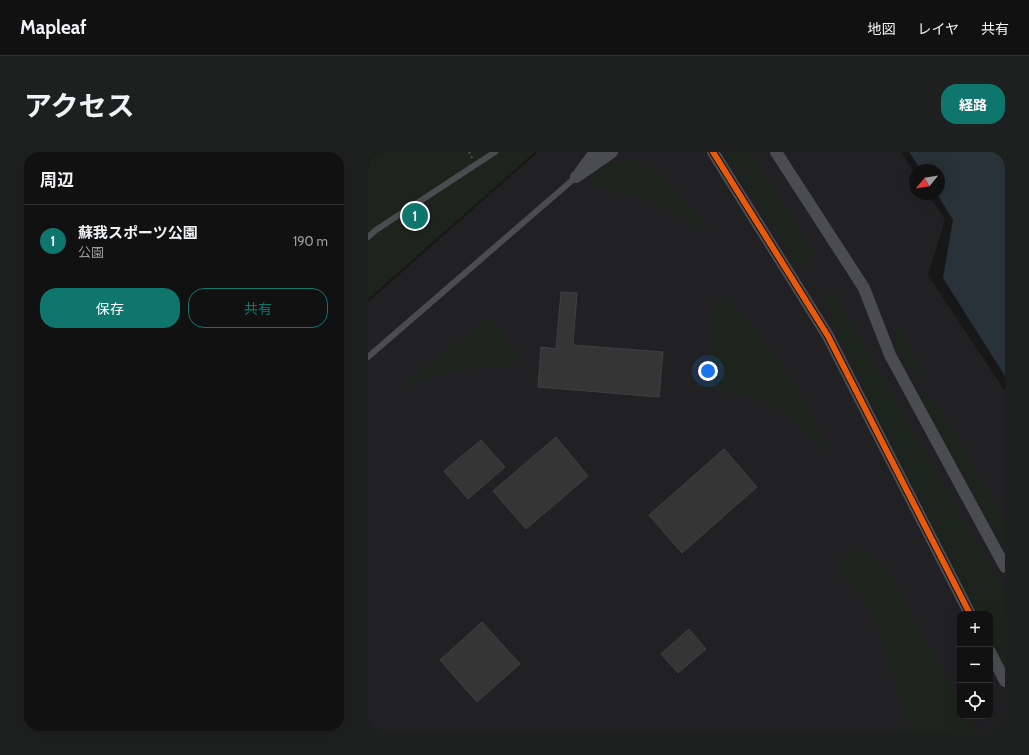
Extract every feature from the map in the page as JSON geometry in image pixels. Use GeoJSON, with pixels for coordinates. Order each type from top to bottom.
{"type":"FeatureCollection","features":[{"type":"Feature","properties":{"kind":"street"},"geometry":{"type":"LineString","coordinates":[[576,177],[595,152]]}},
{"type":"Feature","properties":{"kind":"street"},"geometry":{"type":"LineString","coordinates":[[576,177],[612,152]]}},
{"type":"Feature","properties":{"kind":"street"},"geometry":{"type":"LineString","coordinates":[[713,152],[828,336],[968,611]]}},
{"type":"Feature","properties":{"kind":"street"},"geometry":{"type":"LineString","coordinates":[[776,152],[864,288],[890,354],[1005,567]]}},
{"type":"Feature","properties":{"kind":"street"},"geometry":{"type":"LineString","coordinates":[[993,658],[1005,681]]}},
{"type":"Feature","properties":{"kind":"lane"},"geometry":{"type":"LineString","coordinates":[[368,237],[376,230],[495,152]]}},
{"type":"Feature","properties":{"kind":"lane"},"geometry":{"type":"LineString","coordinates":[[368,357],[576,177]]}},
{"type":"Feature","properties":{"kind":"shaded area"},"geometry":{"type":"Polygon","coordinates":[[[368,152],[535,152],[368,299],[368,152]]]}},
{"type":"Feature","properties":{"kind":"shaded area"},"geometry":{"type":"Polygon","coordinates":[[[538,152],[901,152],[909,165],[909,200],[932,200],[945,220],[928,275],[1005,391],[1005,731],[368,731],[368,302],[538,152]]]}},
{"type":"Feature","properties":{"kind":"shaded area"},"geometry":{"type":"Polygon","coordinates":[[[726,152],[751,152],[811,248],[814,255],[810,262],[803,267],[793,260],[726,152]]]}},
{"type":"Feature","properties":{"kind":"shaded area"},"geometry":{"type":"Polygon","coordinates":[[[909,152],[1005,152],[1005,376],[943,278],[953,220],[941,200],[945,200],[945,164],[917,164],[909,152]]]}},
{"type":"Feature","properties":{"kind":"shaded area"},"geometry":{"type":"Polygon","coordinates":[[[629,159],[645,165],[663,176],[712,234],[647,200],[589,184],[613,162],[629,159]]]}},
{"type":"Feature","properties":{"kind":"shaded area"},"geometry":{"type":"Polygon","coordinates":[[[833,290],[1005,592],[1005,667],[993,643],[993,611],[976,611],[915,491],[821,297],[833,290]]]}},
{"type":"Feature","properties":{"kind":"shaded area"},"geometry":{"type":"Polygon","coordinates":[[[717,296],[732,304],[781,361],[806,402],[827,453],[796,422],[766,404],[746,397],[705,388],[717,296]]]}},
{"type":"Feature","properties":{"kind":"shaded area"},"geometry":{"type":"Polygon","coordinates":[[[489,318],[521,356],[512,367],[483,366],[468,368],[439,375],[396,389],[489,318]]]}},
{"type":"Feature","properties":{"kind":"shaded area"},"geometry":{"type":"Polygon","coordinates":[[[899,324],[929,386],[910,368],[897,346],[894,328],[899,324]]]}},
{"type":"Feature","properties":{"kind":"shaded area"},"geometry":{"type":"Polygon","coordinates":[[[921,389],[948,421],[1005,522],[1005,547],[920,395],[921,389]]]}},
{"type":"Feature","properties":{"kind":"shaded area"},"geometry":{"type":"Polygon","coordinates":[[[854,547],[873,558],[889,572],[957,697],[957,719],[969,719],[975,731],[911,731],[871,608],[835,567],[854,547]]]}},
{"type":"Feature","properties":{"kind":"building"},"geometry":{"type":"Polygon","coordinates":[[[561,292],[577,293],[573,345],[663,352],[659,397],[538,387],[541,347],[556,349],[561,292]]]}},
{"type":"Feature","properties":{"kind":"building"},"geometry":{"type":"Polygon","coordinates":[[[556,437],[588,476],[526,529],[493,491],[556,437]]]}},
{"type":"Feature","properties":{"kind":"building"},"geometry":{"type":"Polygon","coordinates":[[[481,440],[505,467],[468,499],[444,471],[481,440]]]}},
{"type":"Feature","properties":{"kind":"building"},"geometry":{"type":"Polygon","coordinates":[[[724,449],[757,487],[682,553],[649,515],[724,449]]]}},
{"type":"Feature","properties":{"kind":"building"},"geometry":{"type":"Polygon","coordinates":[[[482,622],[520,664],[477,702],[440,660],[482,622]]]}},
{"type":"Feature","properties":{"kind":"building"},"geometry":{"type":"Polygon","coordinates":[[[689,629],[706,649],[678,673],[661,654],[689,629]]]}},
{"type":"Feature","properties":{"kind":"cycle path"},"geometry":{"type":"LineString","coordinates":[[713,152],[828,336],[968,611]]}},
{"type":"Feature","properties":{"kind":"place","name":"蘇我スポーツ公園"},"geometry":{"type":"Point","coordinates":[415,216]}}]}
